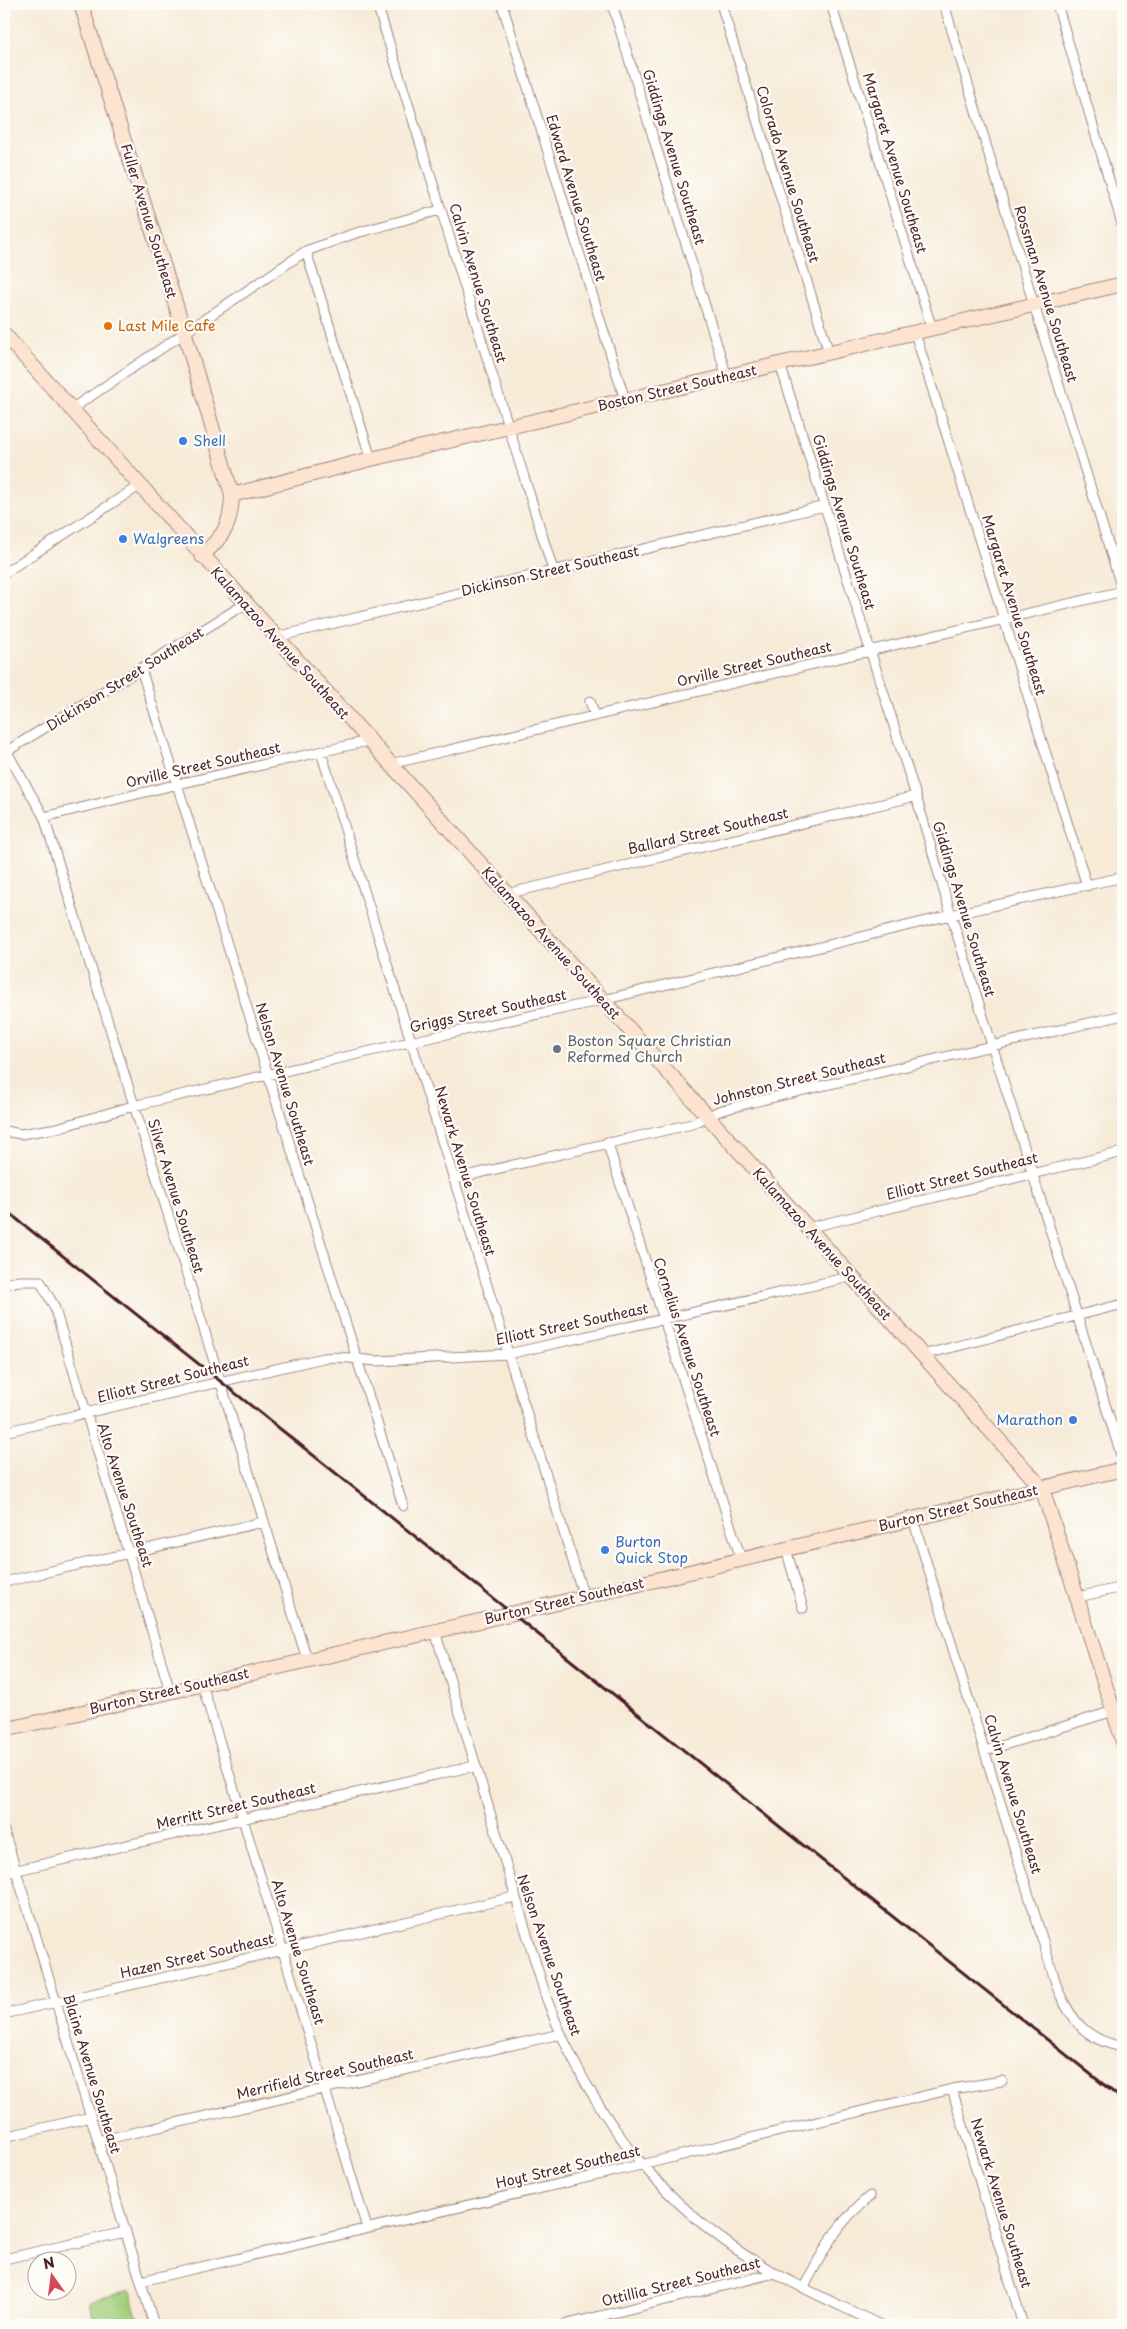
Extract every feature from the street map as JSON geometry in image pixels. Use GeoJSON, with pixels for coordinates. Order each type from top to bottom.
{"type":"FeatureCollection","features":[{"type":"Feature","properties":{"kind":"main road","name":"Fuller Avenue Southeast"},"geometry":{"type":"LineString","coordinates":[[81,4],[232,495]]}},
{"type":"Feature","properties":{"kind":"main road","name":"Boston Street Southeast"},"geometry":{"type":"LineString","coordinates":[[232,495],[371,459],[1123,284]]}},
{"type":"Feature","properties":{"kind":"main road","name":"Kalamazoo Avenue Southeast"},"geometry":{"type":"LineString","coordinates":[[5,336],[1042,1488],[1118,1710],[1123,1741]]}},
{"type":"Feature","properties":{"kind":"main road"},"geometry":{"type":"LineString","coordinates":[[202,556],[220,538],[231,518],[232,495]]}},
{"type":"Feature","properties":{"kind":"main road","name":"Burton Street Southeast"},"geometry":{"type":"LineString","coordinates":[[4,1730],[584,1597],[1123,1469]]}},
{"type":"Feature","properties":{"kind":"street","name":"Calvin Avenue Southeast"},"geometry":{"type":"LineString","coordinates":[[377,4],[553,570]]}},
{"type":"Feature","properties":{"kind":"street","name":"Edward Avenue Southeast"},"geometry":{"type":"LineString","coordinates":[[502,4],[625,400]]}},
{"type":"Feature","properties":{"kind":"street","name":"Giddings Avenue Southeast"},"geometry":{"type":"LineString","coordinates":[[612,4],[727,376]]}},
{"type":"Feature","properties":{"kind":"street","name":"Colorado Avenue Southeast"},"geometry":{"type":"LineString","coordinates":[[721,4],[829,352]]}},
{"type":"Feature","properties":{"kind":"street","name":"Margaret Avenue Southeast"},"geometry":{"type":"LineString","coordinates":[[832,4],[932,329]]}},
{"type":"Feature","properties":{"kind":"street","name":"Rossman Avenue Southeast"},"geometry":{"type":"LineString","coordinates":[[944,4],[1034,305],[1123,591]]}},
{"type":"Feature","properties":{"kind":"street"},"geometry":{"type":"LineString","coordinates":[[1057,4],[1123,227]]}},
{"type":"Feature","properties":{"kind":"street"},"geometry":{"type":"LineString","coordinates":[[70,410],[306,251],[352,234],[440,210]]}},
{"type":"Feature","properties":{"kind":"street"},"geometry":{"type":"LineString","coordinates":[[306,251],[371,459]]}},
{"type":"Feature","properties":{"kind":"street","name":"Margaret Avenue Southeast"},"geometry":{"type":"LineString","coordinates":[[915,333],[1087,886]]}},
{"type":"Feature","properties":{"kind":"street","name":"Giddings Avenue Southeast"},"geometry":{"type":"LineString","coordinates":[[780,364],[1123,1461]]}},
{"type":"Feature","properties":{"kind":"street"},"geometry":{"type":"LineString","coordinates":[[4,574],[139,486]]}},
{"type":"Feature","properties":{"kind":"street","name":"Dickinson Street Southeast"},"geometry":{"type":"LineString","coordinates":[[276,637],[824,506]]}},
{"type":"Feature","properties":{"kind":"street","name":"Orville Street Southeast"},"geometry":{"type":"LineString","coordinates":[[390,764],[1123,591]]}},
{"type":"Feature","properties":{"kind":"street","name":"Dickinson Street Southeast"},"geometry":{"type":"LineString","coordinates":[[5,751],[141,670],[245,604]]}},
{"type":"Feature","properties":{"kind":"street","name":"Nelson Avenue Southeast"},"geometry":{"type":"LineString","coordinates":[[141,670],[403,1506]]}},
{"type":"Feature","properties":{"kind":"street"},"geometry":{"type":"LineString","coordinates":[[590,701],[595,716]]}},
{"type":"Feature","properties":{"kind":"street","name":"Orville Street Southeast"},"geometry":{"type":"LineString","coordinates":[[44,817],[178,784],[368,741]]}},
{"type":"Feature","properties":{"kind":"street","name":"Silver Avenue Southeast"},"geometry":{"type":"LineString","coordinates":[[5,751],[44,817],[307,1659]]}},
{"type":"Feature","properties":{"kind":"street","name":"Newark Avenue Southeast"},"geometry":{"type":"LineString","coordinates":[[321,752],[584,1597]]}},
{"type":"Feature","properties":{"kind":"street","name":"Ballard Street Southeast"},"geometry":{"type":"LineString","coordinates":[[506,894],[916,796]]}},
{"type":"Feature","properties":{"kind":"street","name":"Griggs Street Southeast"},"geometry":{"type":"LineString","coordinates":[[5,1132],[21,1134],[57,1128],[133,1106],[603,1000],[951,915],[1123,877]]}},
{"type":"Feature","properties":{"kind":"street","name":"Johnston Street Southeast"},"geometry":{"type":"LineString","coordinates":[[453,1179],[607,1142],[692,1124],[719,1111],[753,1102],[1123,1015]]}},
{"type":"Feature","properties":{"kind":"street","name":"Cornelius Avenue Southeast"},"geometry":{"type":"LineString","coordinates":[[607,1142],[741,1559]]}},
{"type":"Feature","properties":{"kind":"street","name":"Elliott Street Southeast"},"geometry":{"type":"LineString","coordinates":[[807,1228],[1123,1152]]}},
{"type":"Feature","properties":{"kind":"street","name":"Elliott Street Southeast"},"geometry":{"type":"LineString","coordinates":[[4,1432],[323,1358],[340,1355],[357,1360],[377,1361],[508,1354],[850,1276]]}},
{"type":"Feature","properties":{"kind":"street","name":"Alto Avenue Southeast"},"geometry":{"type":"LineString","coordinates":[[4,1284],[19,1281],[40,1281],[54,1306],[85,1414],[130,1553],[170,1691]]}},
{"type":"Feature","properties":{"kind":"street"},"geometry":{"type":"LineString","coordinates":[[922,1355],[1123,1304]]}},
{"type":"Feature","properties":{"kind":"street","name":"Calvin Avenue Southeast"},"geometry":{"type":"LineString","coordinates":[[913,1519],[1048,1958],[1065,2007],[1075,2023],[1088,2033],[1101,2042],[1123,2048]]}},
{"type":"Feature","properties":{"kind":"street"},"geometry":{"type":"LineString","coordinates":[[4,1582],[264,1522]]}},
{"type":"Feature","properties":{"kind":"street"},"geometry":{"type":"LineString","coordinates":[[786,1549],[803,1608]]}},
{"type":"Feature","properties":{"kind":"street"},"geometry":{"type":"LineString","coordinates":[[1078,1597],[1123,1587]]}},
{"type":"Feature","properties":{"kind":"street","name":"Nelson Avenue Southeast"},"geometry":{"type":"LineString","coordinates":[[435,1631],[514,1897],[560,2034],[588,2089],[641,2165],[710,2229],[775,2273],[880,2325]]}},
{"type":"Feature","properties":{"kind":"street","name":"Alto Avenue Southeast"},"geometry":{"type":"LineString","coordinates":[[202,1684],[367,2228]]}},
{"type":"Feature","properties":{"kind":"street"},"geometry":{"type":"LineString","coordinates":[[985,1751],[1118,1710]]}},
{"type":"Feature","properties":{"kind":"street","name":"Merritt Street Southeast"},"geometry":{"type":"LineString","coordinates":[[4,1874],[474,1766]]}},
{"type":"Feature","properties":{"kind":"street","name":"Blaine Avenue Southeast"},"geometry":{"type":"LineString","coordinates":[[4,1831],[154,2325]]}},
{"type":"Feature","properties":{"kind":"street","name":"Hazen Street Southeast"},"geometry":{"type":"LineString","coordinates":[[4,2014],[514,1897]]}},
{"type":"Feature","properties":{"kind":"street","name":"Merrifield Street Southeast"},"geometry":{"type":"LineString","coordinates":[[98,2141],[560,2034]]}},
{"type":"Feature","properties":{"kind":"street","name":"Hoyt Street Southeast"},"geometry":{"type":"LineString","coordinates":[[141,2281],[641,2165],[952,2089],[1002,2081]]}},
{"type":"Feature","properties":{"kind":"street","name":"Newark Avenue Southeast"},"geometry":{"type":"LineString","coordinates":[[952,2089],[1023,2325]]}},
{"type":"Feature","properties":{"kind":"street"},"geometry":{"type":"LineString","coordinates":[[4,2137],[91,2116]]}},
{"type":"Feature","properties":{"kind":"street"},"geometry":{"type":"LineString","coordinates":[[804,2287],[832,2234],[850,2212],[870,2196]]}},
{"type":"Feature","properties":{"kind":"street"},"geometry":{"type":"LineString","coordinates":[[4,2259],[125,2232]]}},
{"type":"Feature","properties":{"kind":"street","name":"Ottillia Street Southeast"},"geometry":{"type":"LineString","coordinates":[[564,2325],[775,2273]]}},
{"type":"Feature","properties":{"kind":"green space"},"geometry":{"type":"Polygon","coordinates":[[[130,2291],[139,2325],[95,2325],[89,2301],[130,2291]]]}},
{"type":"Feature","properties":{"kind":"railway"},"geometry":{"type":"LineString","coordinates":[[4,1209],[1123,2100]]}},
{"type":"Feature","properties":{"kind":"place","name":"Last Mile Cafe"},"geometry":{"type":"Point","coordinates":[108,326]}},
{"type":"Feature","properties":{"kind":"place","name":"Shell"},"geometry":{"type":"Point","coordinates":[183,441]}},
{"type":"Feature","properties":{"kind":"place","name":"Walgreens"},"geometry":{"type":"Point","coordinates":[123,539]}},
{"type":"Feature","properties":{"kind":"place","name":"Boston Square Christian Reformed Church"},"geometry":{"type":"Point","coordinates":[557,1049]}},
{"type":"Feature","properties":{"kind":"place","name":"Marathon"},"geometry":{"type":"Point","coordinates":[1073,1420]}},
{"type":"Feature","properties":{"kind":"place","name":"Burton Quick Stop"},"geometry":{"type":"Point","coordinates":[605,1550]}}]}
